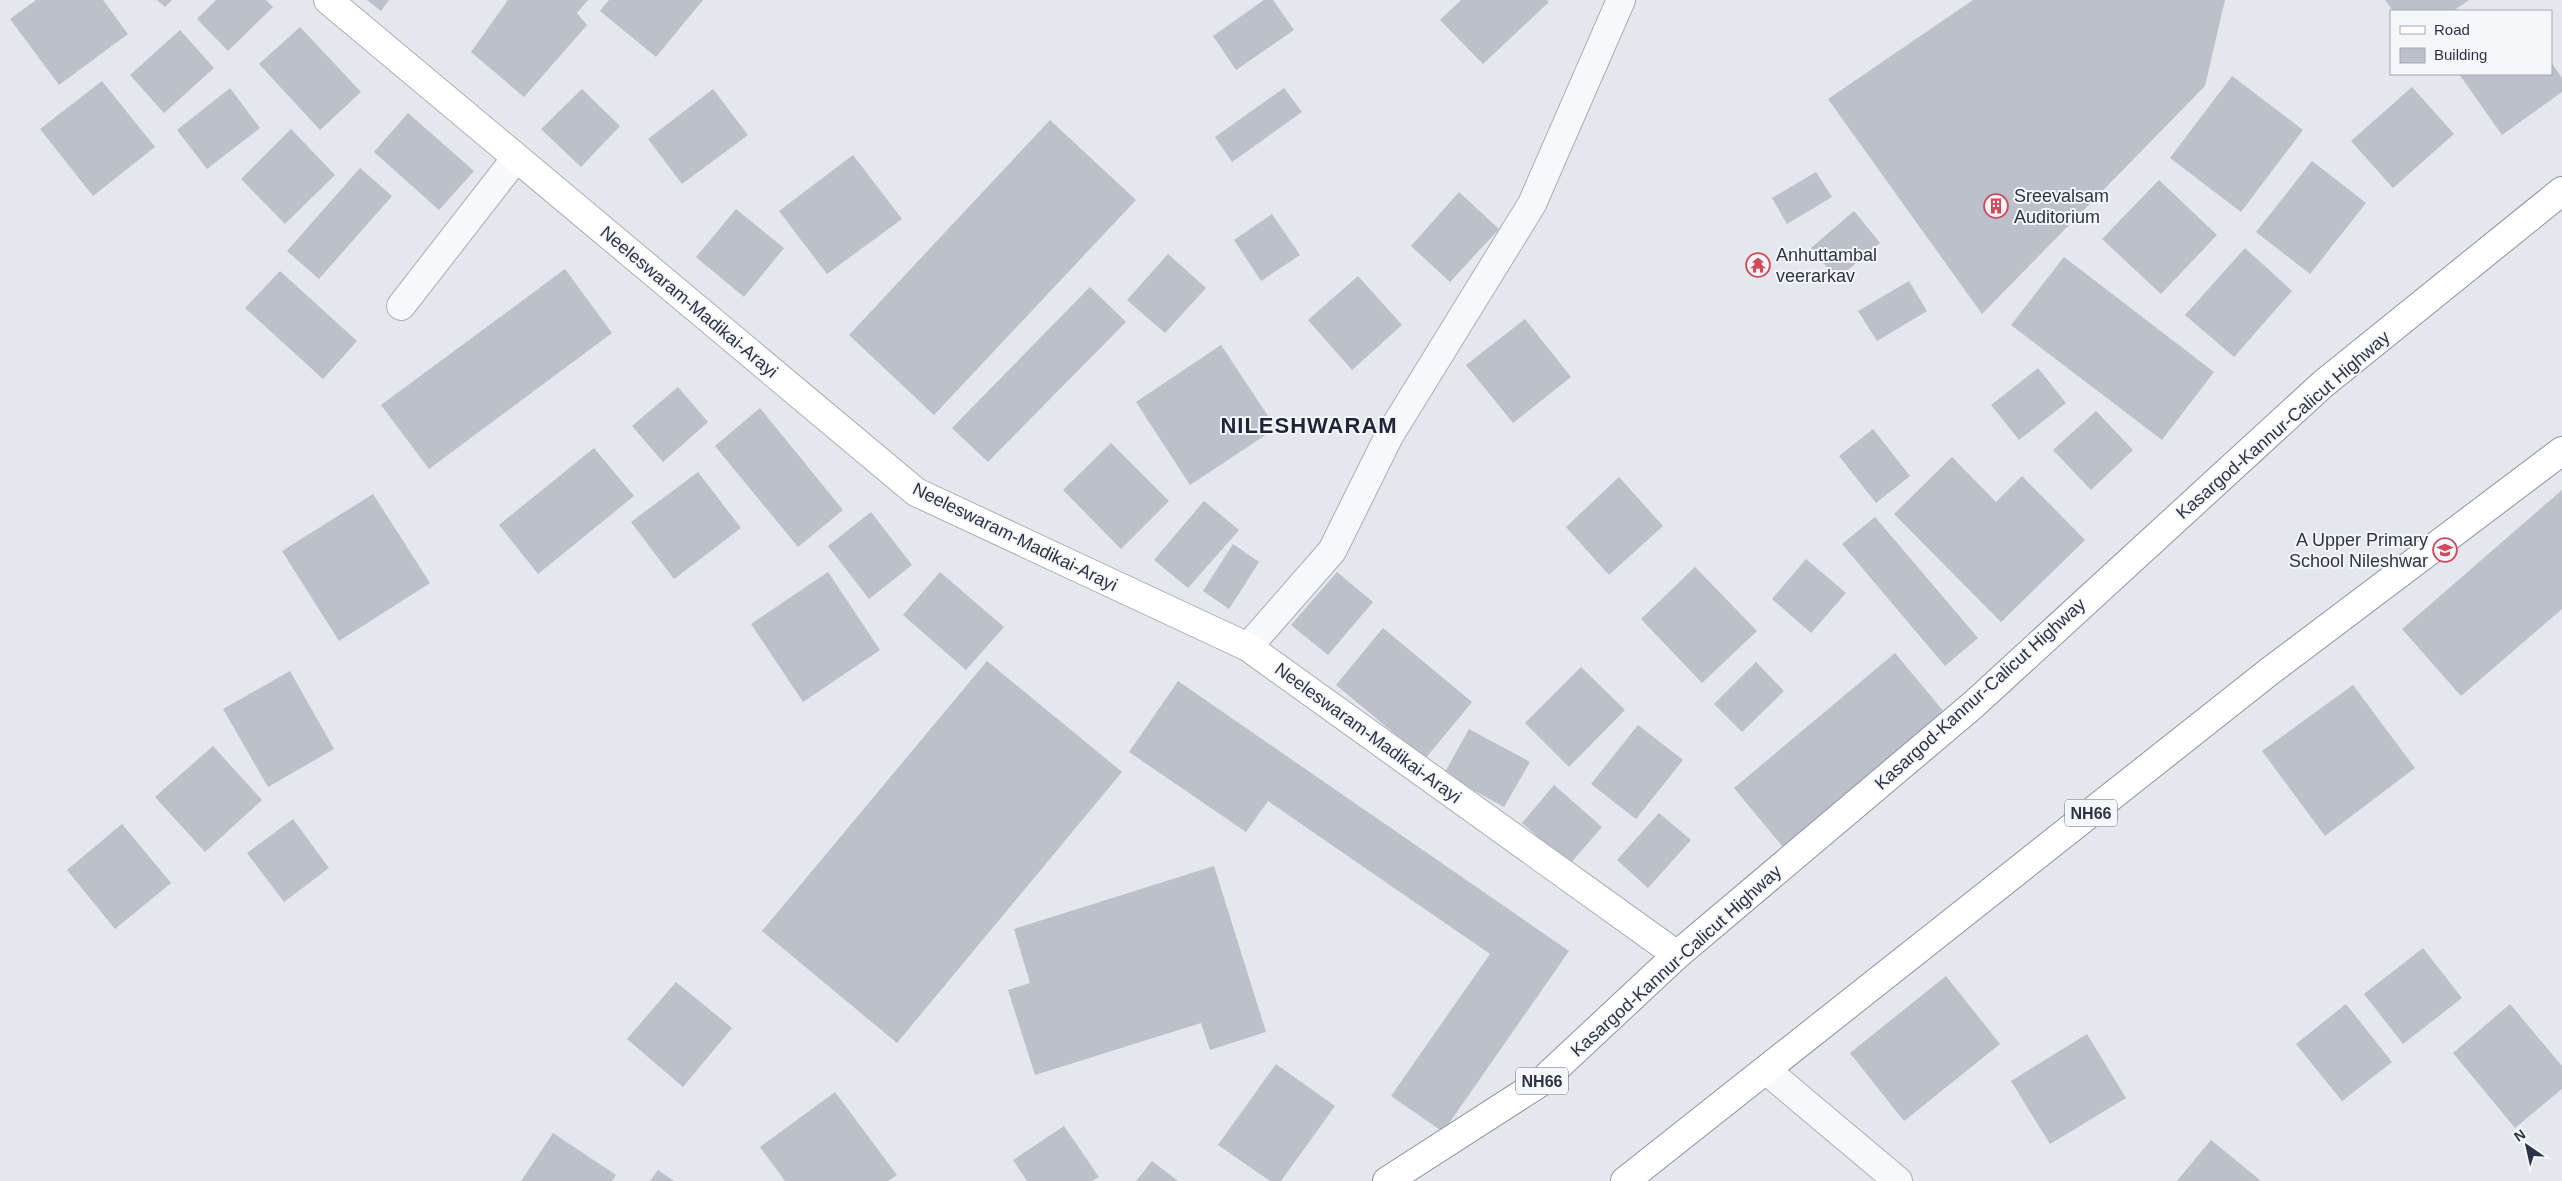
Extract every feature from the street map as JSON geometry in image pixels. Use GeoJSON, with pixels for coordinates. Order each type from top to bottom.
{"type":"FeatureCollection","features":[{"type":"Feature","properties":{"kind":"main road","name":"Neeleswaram-Madikai-Arayi"},"geometry":{"type":"LineString","coordinates":[[328,0],[916,492],[1248,647],[1677,955]]}},
{"type":"Feature","properties":{"kind":"main road","name":"Kasargod-Kannur-Calicut Highway"},"geometry":{"type":"LineString","coordinates":[[1387,1181],[1541,1082],[1677,955],[1973,706],[2323,384],[2562,191]]}},
{"type":"Feature","properties":{"kind":"main road","name":"NH66"},"geometry":{"type":"LineString","coordinates":[[1625,1181],[2262,677],[2562,450]]}},
{"type":"Feature","properties":{"kind":"street"},"geometry":{"type":"LineString","coordinates":[[1248,647],[1332,551],[1389,436],[1532,204],[1621,0]]}},
{"type":"Feature","properties":{"kind":"street"},"geometry":{"type":"LineString","coordinates":[[401,306],[516,158]]}},
{"type":"Feature","properties":{"kind":"street"},"geometry":{"type":"LineString","coordinates":[[1766,1070],[1898,1181]]}},
{"type":"Feature","properties":{"kind":"building"},"geometry":{"type":"Polygon","coordinates":[[[36,0],[103,0],[128,34],[59,85],[10,19],[36,0]]]}},
{"type":"Feature","properties":{"kind":"building"},"geometry":{"type":"Polygon","coordinates":[[[157,0],[172,0],[165,7],[157,0]]]}},
{"type":"Feature","properties":{"kind":"building"},"geometry":{"type":"Polygon","coordinates":[[[216,0],[266,0],[273,7],[228,51],[197,19],[216,0]]]}},
{"type":"Feature","properties":{"kind":"building"},"geometry":{"type":"Polygon","coordinates":[[[367,0],[389,0],[381,11],[367,0]]]}},
{"type":"Feature","properties":{"kind":"building"},"geometry":{"type":"Polygon","coordinates":[[[508,0],[588,0],[577,13],[587,25],[524,97],[471,52],[508,0]]]}},
{"type":"Feature","properties":{"kind":"building"},"geometry":{"type":"Polygon","coordinates":[[[609,0],[703,0],[656,57],[600,11],[609,0]]]}},
{"type":"Feature","properties":{"kind":"building"},"geometry":{"type":"Polygon","coordinates":[[[1264,0],[1273,0],[1294,30],[1236,70],[1213,36],[1264,0]]]}},
{"type":"Feature","properties":{"kind":"building"},"geometry":{"type":"Polygon","coordinates":[[[1461,0],[1547,0],[1549,2],[1483,64],[1440,20],[1461,0]]]}},
{"type":"Feature","properties":{"kind":"building","name":"Sreevalsam Auditorium"},"geometry":{"type":"Polygon","coordinates":[[[1973,0],[2225,0],[2205,86],[1982,314],[1828,99],[1973,0]]]}},
{"type":"Feature","properties":{"kind":"building"},"geometry":{"type":"Polygon","coordinates":[[[2385,0],[2469,0],[2454,10],[2392,10],[2385,0]]]}},
{"type":"Feature","properties":{"kind":"building"},"geometry":{"type":"Polygon","coordinates":[[[300,27],[361,92],[320,130],[259,64],[300,27]]]}},
{"type":"Feature","properties":{"kind":"building"},"geometry":{"type":"Polygon","coordinates":[[[180,30],[214,68],[164,113],[130,75],[180,30]]]}},
{"type":"Feature","properties":{"kind":"building"},"geometry":{"type":"Polygon","coordinates":[[[2552,63],[2562,78],[2562,92],[2502,135],[2460,75],[2552,75],[2552,63]]]}},
{"type":"Feature","properties":{"kind":"building"},"geometry":{"type":"Polygon","coordinates":[[[2232,76],[2303,130],[2241,212],[2170,158],[2232,76]]]}},
{"type":"Feature","properties":{"kind":"building"},"geometry":{"type":"Polygon","coordinates":[[[102,81],[155,147],[93,196],[40,129],[102,81]]]}},
{"type":"Feature","properties":{"kind":"building"},"geometry":{"type":"Polygon","coordinates":[[[2412,87],[2454,134],[2393,188],[2351,141],[2412,87]]]}},
{"type":"Feature","properties":{"kind":"building"},"geometry":{"type":"Polygon","coordinates":[[[230,88],[260,128],[207,169],[177,130],[230,88]]]}},
{"type":"Feature","properties":{"kind":"building"},"geometry":{"type":"Polygon","coordinates":[[[1284,88],[1302,112],[1232,162],[1215,137],[1284,88]]]}},
{"type":"Feature","properties":{"kind":"building"},"geometry":{"type":"Polygon","coordinates":[[[582,89],[620,126],[581,167],[541,129],[582,89]]]}},
{"type":"Feature","properties":{"kind":"building"},"geometry":{"type":"Polygon","coordinates":[[[713,89],[748,135],[682,184],[648,139],[713,89]]]}},
{"type":"Feature","properties":{"kind":"building"},"geometry":{"type":"Polygon","coordinates":[[[408,113],[474,171],[439,210],[374,152],[408,113]]]}},
{"type":"Feature","properties":{"kind":"building"},"geometry":{"type":"Polygon","coordinates":[[[1050,120],[1136,200],[934,415],[849,335],[1050,120]]]}},
{"type":"Feature","properties":{"kind":"building"},"geometry":{"type":"Polygon","coordinates":[[[291,129],[335,175],[285,224],[241,179],[291,129]]]}},
{"type":"Feature","properties":{"kind":"building"},"geometry":{"type":"Polygon","coordinates":[[[853,155],[902,219],[827,274],[779,211],[853,155]]]}},
{"type":"Feature","properties":{"kind":"building"},"geometry":{"type":"Polygon","coordinates":[[[2312,161],[2366,203],[2310,274],[2256,232],[2312,161]]]}},
{"type":"Feature","properties":{"kind":"building"},"geometry":{"type":"Polygon","coordinates":[[[360,168],[392,196],[319,279],[287,251],[360,168]]]}},
{"type":"Feature","properties":{"kind":"building"},"geometry":{"type":"Polygon","coordinates":[[[1816,172],[1832,197],[1787,224],[1772,198],[1816,172]]]}},
{"type":"Feature","properties":{"kind":"building"},"geometry":{"type":"Polygon","coordinates":[[[2159,180],[2217,235],[2161,294],[2102,239],[2159,180]]]}},
{"type":"Feature","properties":{"kind":"building"},"geometry":{"type":"Polygon","coordinates":[[[1459,192],[1499,229],[1450,282],[1411,246],[1459,192]]]}},
{"type":"Feature","properties":{"kind":"building"},"geometry":{"type":"Polygon","coordinates":[[[736,209],[784,248],[744,297],[696,257],[736,209]]]}},
{"type":"Feature","properties":{"kind":"building"},"geometry":{"type":"Polygon","coordinates":[[[1854,211],[1880,243],[1837,279],[1811,248],[1854,211]]]}},
{"type":"Feature","properties":{"kind":"building"},"geometry":{"type":"Polygon","coordinates":[[[1272,214],[1300,255],[1261,281],[1234,240],[1272,214]]]}},
{"type":"Feature","properties":{"kind":"building"},"geometry":{"type":"Polygon","coordinates":[[[2245,248],[2292,291],[2234,357],[2185,315],[2245,248]]]}},
{"type":"Feature","properties":{"kind":"building"},"geometry":{"type":"Polygon","coordinates":[[[1168,254],[1206,288],[1165,333],[1127,300],[1168,254]]]}},
{"type":"Feature","properties":{"kind":"building"},"geometry":{"type":"Polygon","coordinates":[[[2064,257],[2214,372],[2162,440],[2011,325],[2064,257]]]}},
{"type":"Feature","properties":{"kind":"building"},"geometry":{"type":"Polygon","coordinates":[[[565,269],[612,333],[429,469],[381,405],[565,269]]]}},
{"type":"Feature","properties":{"kind":"building"},"geometry":{"type":"Polygon","coordinates":[[[280,271],[357,341],[323,379],[245,308],[280,271]]]}},
{"type":"Feature","properties":{"kind":"building"},"geometry":{"type":"Polygon","coordinates":[[[1358,276],[1402,325],[1352,370],[1308,320],[1358,276]]]}},
{"type":"Feature","properties":{"kind":"building"},"geometry":{"type":"Polygon","coordinates":[[[1909,281],[1927,311],[1877,341],[1858,311],[1909,281]]]}},
{"type":"Feature","properties":{"kind":"building"},"geometry":{"type":"Polygon","coordinates":[[[1090,287],[1126,322],[988,462],[952,428],[1090,287]]]}},
{"type":"Feature","properties":{"kind":"building"},"geometry":{"type":"Polygon","coordinates":[[[1525,319],[1571,377],[1513,423],[1466,365],[1525,319]]]}},
{"type":"Feature","properties":{"kind":"building"},"geometry":{"type":"Polygon","coordinates":[[[1221,345],[1276,428],[1190,485],[1136,402],[1221,345]]]}},
{"type":"Feature","properties":{"kind":"building"},"geometry":{"type":"Polygon","coordinates":[[[2038,368],[2066,403],[2019,440],[1991,405],[2038,368]]]}},
{"type":"Feature","properties":{"kind":"building"},"geometry":{"type":"Polygon","coordinates":[[[678,387],[708,422],[663,462],[632,426],[678,387]]]}},
{"type":"Feature","properties":{"kind":"building"},"geometry":{"type":"Polygon","coordinates":[[[760,408],[843,510],[798,547],[715,446],[760,408]]]}},
{"type":"Feature","properties":{"kind":"building"},"geometry":{"type":"Polygon","coordinates":[[[2096,411],[2133,450],[2091,490],[2053,450],[2096,411]]]}},
{"type":"Feature","properties":{"kind":"building"},"geometry":{"type":"Polygon","coordinates":[[[1873,429],[1910,476],[1876,503],[1839,456],[1873,429]]]}},
{"type":"Feature","properties":{"kind":"building"},"geometry":{"type":"Polygon","coordinates":[[[1111,443],[1169,501],[1121,549],[1063,490],[1111,443]]]}},
{"type":"Feature","properties":{"kind":"building"},"geometry":{"type":"Polygon","coordinates":[[[594,448],[634,496],[538,574],[499,525],[594,448]]]}},
{"type":"Feature","properties":{"kind":"building"},"geometry":{"type":"Polygon","coordinates":[[[1952,457],[1996,502],[2022,476],[2085,540],[2001,622],[1894,514],[1952,457]]]}},
{"type":"Feature","properties":{"kind":"building"},"geometry":{"type":"Polygon","coordinates":[[[698,472],[741,528],[674,579],[631,522],[698,472]]]}},
{"type":"Feature","properties":{"kind":"building"},"geometry":{"type":"Polygon","coordinates":[[[1619,477],[1663,526],[1609,575],[1566,527],[1619,477]]]}},
{"type":"Feature","properties":{"kind":"building"},"geometry":{"type":"Polygon","coordinates":[[[2562,490],[2562,609],[2461,696],[2402,629],[2562,490]]]}},
{"type":"Feature","properties":{"kind":"building"},"geometry":{"type":"Polygon","coordinates":[[[373,494],[430,583],[339,641],[282,551],[373,494]]]}},
{"type":"Feature","properties":{"kind":"building"},"geometry":{"type":"Polygon","coordinates":[[[1204,501],[1239,530],[1188,588],[1154,560],[1204,501]]]}},
{"type":"Feature","properties":{"kind":"building"},"geometry":{"type":"Polygon","coordinates":[[[871,512],[912,565],[869,599],[828,546],[871,512]]]}},
{"type":"Feature","properties":{"kind":"building"},"geometry":{"type":"Polygon","coordinates":[[[1875,517],[1978,638],[1945,666],[1842,544],[1875,517]]]}},
{"type":"Feature","properties":{"kind":"building"},"geometry":{"type":"Polygon","coordinates":[[[1233,544],[1259,562],[1229,609],[1203,591],[1233,544]]]}},
{"type":"Feature","properties":{"kind":"building"},"geometry":{"type":"Polygon","coordinates":[[[1806,559],[1846,593],[1811,633],[1772,599],[1806,559]]]}},
{"type":"Feature","properties":{"kind":"building"},"geometry":{"type":"Polygon","coordinates":[[[1695,567],[1757,631],[1702,683],[1641,619],[1695,567]]]}},
{"type":"Feature","properties":{"kind":"building"},"geometry":{"type":"Polygon","coordinates":[[[828,572],[880,650],[803,702],[751,624],[828,572]]]}},
{"type":"Feature","properties":{"kind":"building"},"geometry":{"type":"Polygon","coordinates":[[[940,572],[1004,627],[966,670],[903,615],[940,572]]]}},
{"type":"Feature","properties":{"kind":"building"},"geometry":{"type":"Polygon","coordinates":[[[1337,572],[1373,602],[1328,655],[1291,625],[1337,572]]]}},
{"type":"Feature","properties":{"kind":"building"},"geometry":{"type":"Polygon","coordinates":[[[1383,628],[1472,702],[1425,759],[1336,685],[1383,628]]]}},
{"type":"Feature","properties":{"kind":"building"},"geometry":{"type":"Polygon","coordinates":[[[1895,653],[1945,713],[1783,847],[1734,788],[1895,653]]]}},
{"type":"Feature","properties":{"kind":"building"},"geometry":{"type":"Polygon","coordinates":[[[987,661],[1122,772],[897,1043],[762,931],[987,661]]]}},
{"type":"Feature","properties":{"kind":"building"},"geometry":{"type":"Polygon","coordinates":[[[1756,662],[1784,691],[1742,732],[1714,704],[1756,662]]]}},
{"type":"Feature","properties":{"kind":"building"},"geometry":{"type":"Polygon","coordinates":[[[1581,667],[1625,710],[1569,767],[1525,723],[1581,667]]]}},
{"type":"Feature","properties":{"kind":"building"},"geometry":{"type":"Polygon","coordinates":[[[290,671],[334,749],[268,787],[223,709],[290,671]]]}},
{"type":"Feature","properties":{"kind":"building"},"geometry":{"type":"Polygon","coordinates":[[[1178,681],[1569,951],[1443,1132],[1391,1096],[1490,954],[1268,801],[1246,832],[1129,752],[1178,681]]]}},
{"type":"Feature","properties":{"kind":"building"},"geometry":{"type":"Polygon","coordinates":[[[2353,685],[2415,768],[2325,836],[2262,751],[2353,685]]]}},
{"type":"Feature","properties":{"kind":"building"},"geometry":{"type":"Polygon","coordinates":[[[1638,725],[1683,760],[1636,819],[1591,784],[1638,725]]]}},
{"type":"Feature","properties":{"kind":"building"},"geometry":{"type":"Polygon","coordinates":[[[1469,729],[1530,762],[1504,807],[1444,774],[1469,729]]]}},
{"type":"Feature","properties":{"kind":"building"},"geometry":{"type":"Polygon","coordinates":[[[213,746],[262,800],[205,852],[155,797],[213,746]]]}},
{"type":"Feature","properties":{"kind":"building"},"geometry":{"type":"Polygon","coordinates":[[[1554,785],[1602,827],[1570,864],[1522,823],[1554,785]]]}},
{"type":"Feature","properties":{"kind":"building"},"geometry":{"type":"Polygon","coordinates":[[[1659,813],[1691,840],[1648,888],[1617,860],[1659,813]]]}},
{"type":"Feature","properties":{"kind":"building"},"geometry":{"type":"Polygon","coordinates":[[[293,819],[329,868],[284,902],[247,853],[293,819]]]}},
{"type":"Feature","properties":{"kind":"building"},"geometry":{"type":"Polygon","coordinates":[[[122,824],[171,883],[115,929],[67,870],[122,824]]]}},
{"type":"Feature","properties":{"kind":"building"},"geometry":{"type":"Polygon","coordinates":[[[1214,866],[1266,1032],[1210,1050],[1201,1023],[1035,1075],[1008,990],[1030,983],[1014,929],[1214,866]]]}},
{"type":"Feature","properties":{"kind":"building"},"geometry":{"type":"Polygon","coordinates":[[[2423,948],[2462,998],[2403,1044],[2364,994],[2423,948]]]}},
{"type":"Feature","properties":{"kind":"building"},"geometry":{"type":"Polygon","coordinates":[[[1946,976],[2000,1044],[1904,1121],[1850,1053],[1946,976]]]}},
{"type":"Feature","properties":{"kind":"building"},"geometry":{"type":"Polygon","coordinates":[[[676,982],[732,1028],[683,1087],[627,1039],[676,982]]]}},
{"type":"Feature","properties":{"kind":"building"},"geometry":{"type":"Polygon","coordinates":[[[2346,1004],[2392,1062],[2342,1101],[2296,1044],[2346,1004]]]}},
{"type":"Feature","properties":{"kind":"building"},"geometry":{"type":"Polygon","coordinates":[[[2510,1004],[2562,1066],[2562,1089],[2515,1128],[2453,1053],[2510,1004]]]}},
{"type":"Feature","properties":{"kind":"building"},"geometry":{"type":"Polygon","coordinates":[[[2087,1034],[2126,1098],[2050,1144],[2011,1081],[2087,1034]]]}},
{"type":"Feature","properties":{"kind":"building"},"geometry":{"type":"Polygon","coordinates":[[[1276,1064],[1335,1106],[1281,1181],[1270,1181],[1218,1145],[1276,1064]]]}},
{"type":"Feature","properties":{"kind":"building"},"geometry":{"type":"Polygon","coordinates":[[[835,1092],[897,1175],[888,1181],[785,1181],[760,1147],[835,1092]]]}},
{"type":"Feature","properties":{"kind":"building"},"geometry":{"type":"Polygon","coordinates":[[[1064,1126],[1099,1177],[1092,1181],[1027,1181],[1013,1160],[1064,1126]]]}},
{"type":"Feature","properties":{"kind":"building"},"geometry":{"type":"Polygon","coordinates":[[[553,1133],[616,1175],[612,1181],[521,1181],[553,1133]]]}},
{"type":"Feature","properties":{"kind":"building"},"geometry":{"type":"Polygon","coordinates":[[[2211,1140],[2261,1181],[2177,1181],[2211,1140]]]}},
{"type":"Feature","properties":{"kind":"building"},"geometry":{"type":"Polygon","coordinates":[[[1152,1161],[1178,1181],[1136,1181],[1152,1161]]]}},
{"type":"Feature","properties":{"kind":"building"},"geometry":{"type":"Polygon","coordinates":[[[658,1170],[674,1181],[650,1181],[658,1170]]]}},
{"type":"Feature","properties":{"kind":"place","name":"Sreevalsam Auditorium"},"geometry":{"type":"Point","coordinates":[1996,206]}},
{"type":"Feature","properties":{"kind":"place","name":"Anhuttambal veerarkav"},"geometry":{"type":"Point","coordinates":[1758,265]}},
{"type":"Feature","properties":{"kind":"place","name":"A Upper Primary School Nileshwar"},"geometry":{"type":"Point","coordinates":[2445,550]}},
{"type":"Feature","properties":{"kind":"district","name":"NILESHWARAM"},"geometry":{"type":"Point","coordinates":[1309,425]}}]}
